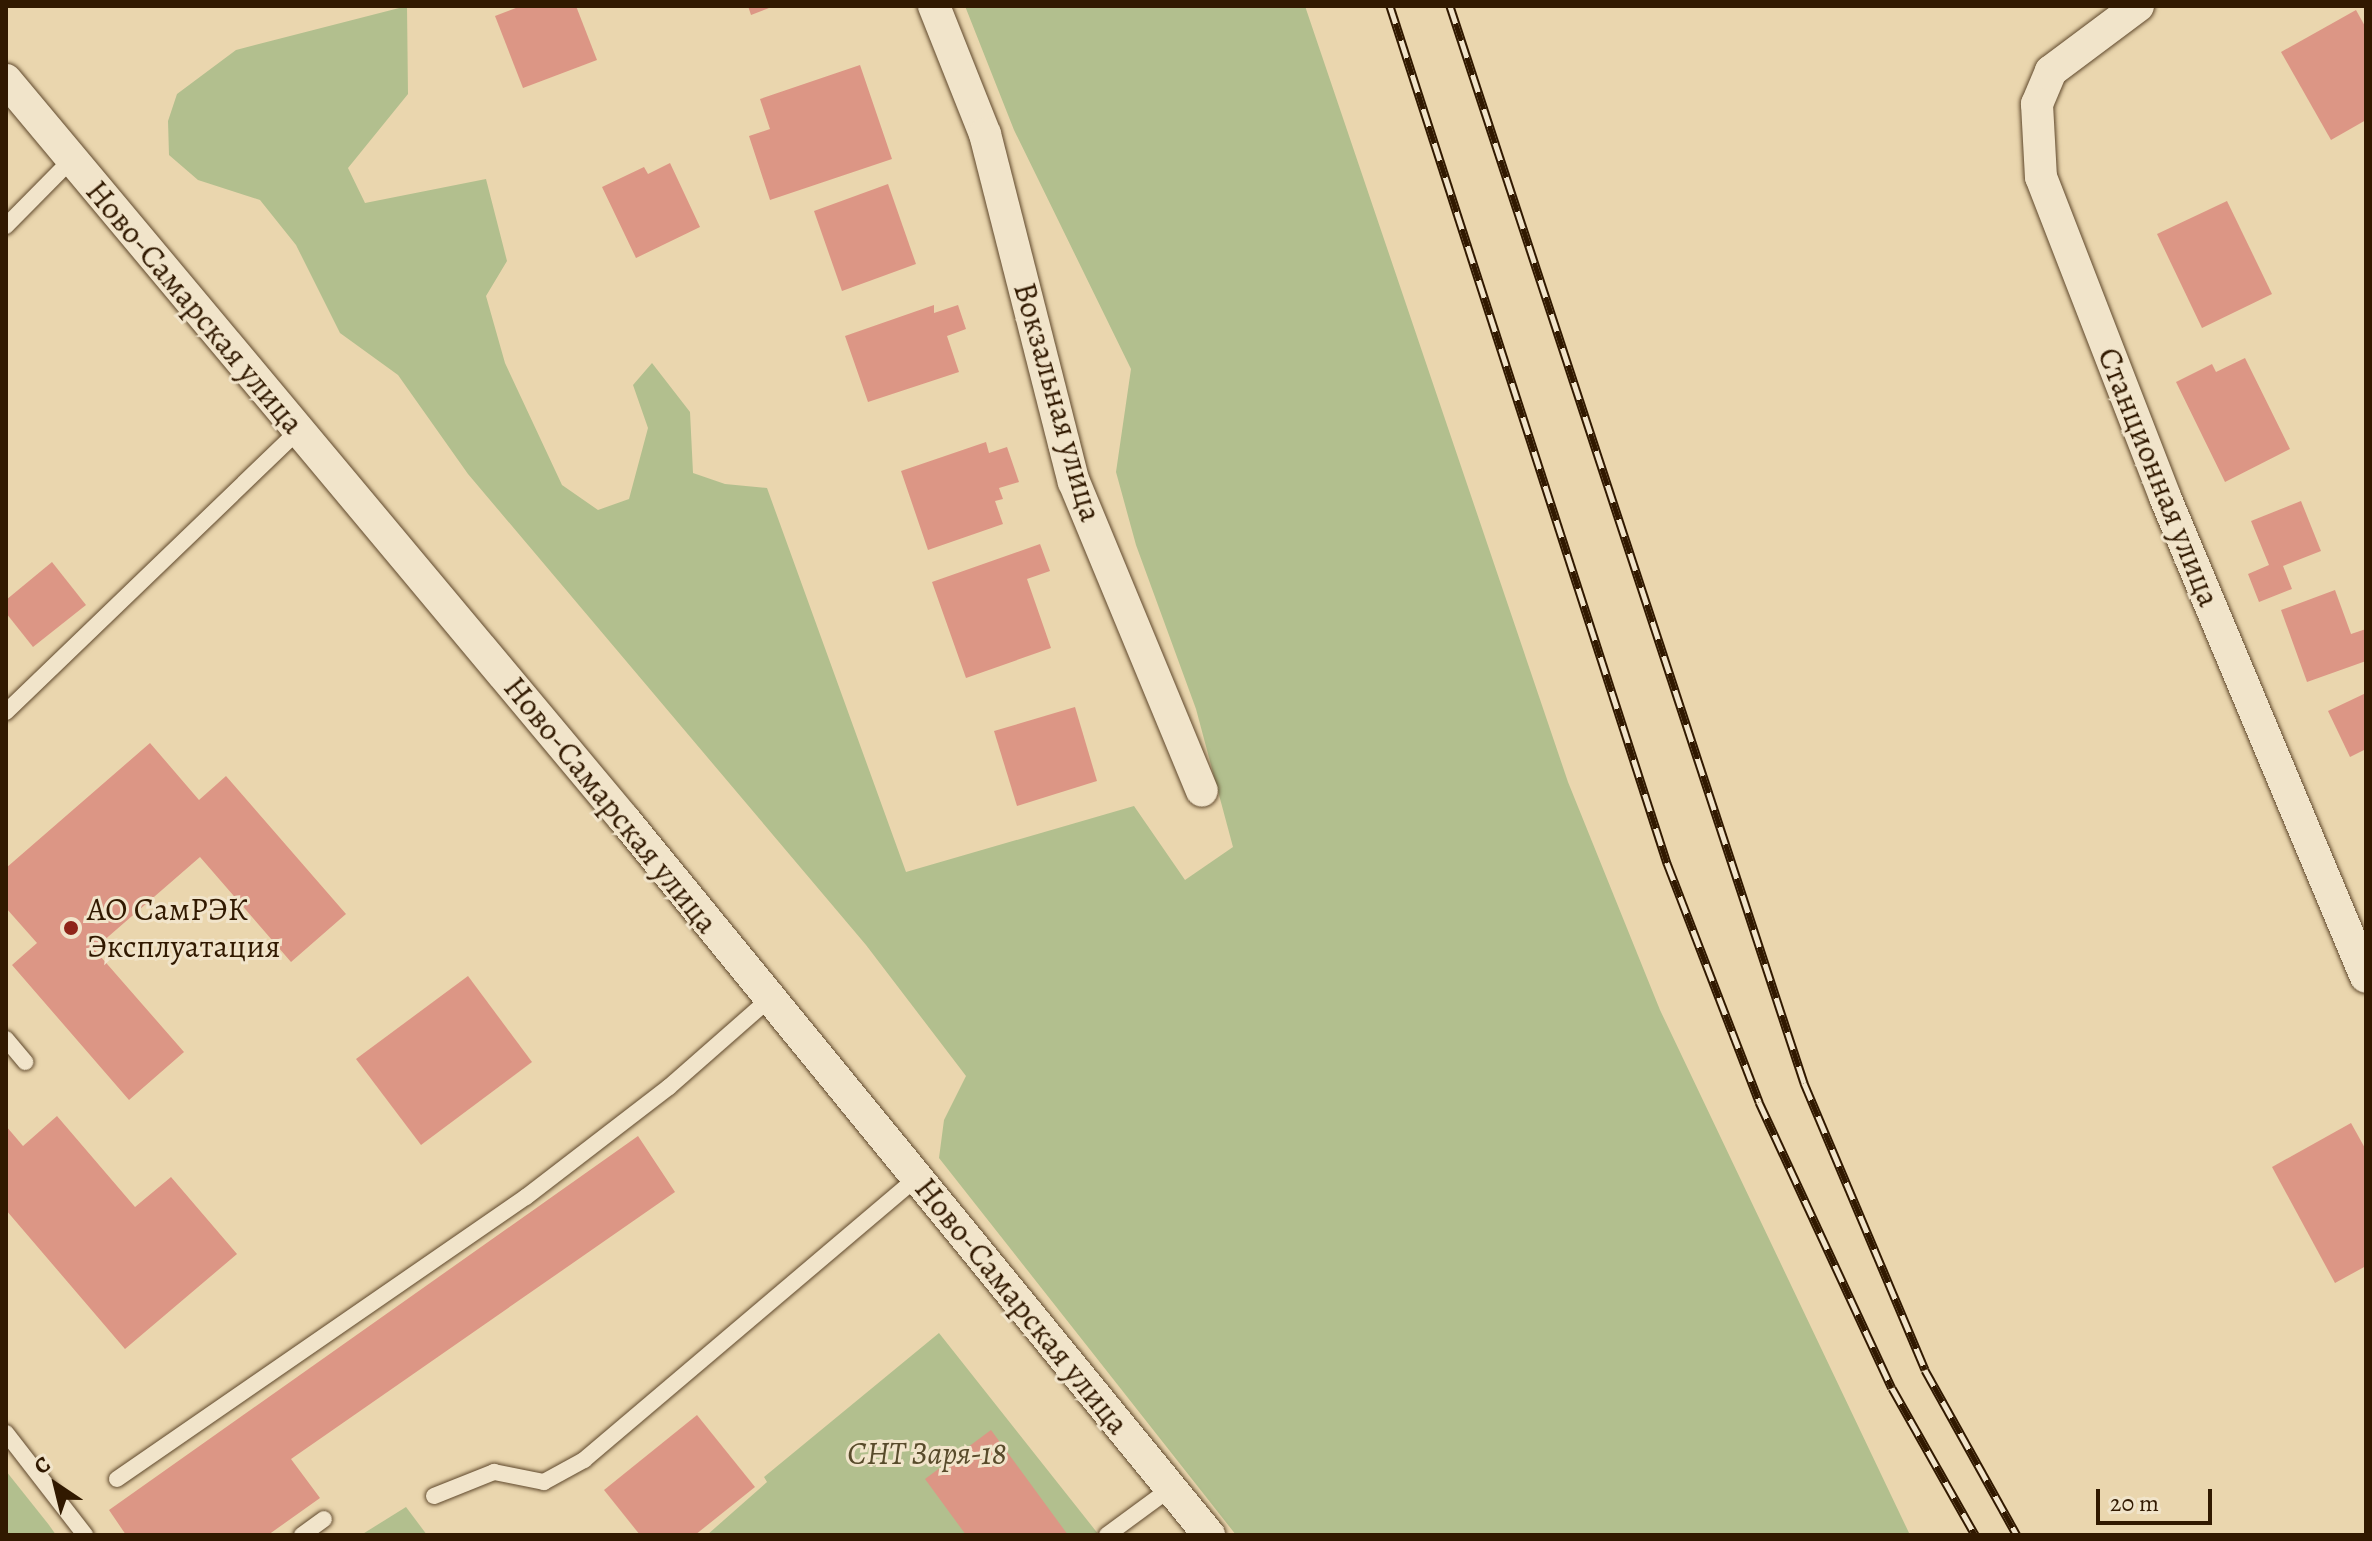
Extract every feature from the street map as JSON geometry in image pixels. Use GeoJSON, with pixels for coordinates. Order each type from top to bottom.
{"type":"FeatureCollection","features":[{"type":"Feature","properties":{"kind":"street","name":"Вокзальная улица"},"geometry":{"type":"LineString","coordinates":[[934,6],[985,134],[1074,482],[1202,791]]}},
{"type":"Feature","properties":{"kind":"street","name":"Станционная улица"},"geometry":{"type":"LineString","coordinates":[[2138,6],[2051,71],[2037,104],[2041,177],[2165,497],[2366,977]]}},
{"type":"Feature","properties":{"kind":"street","name":"Ново-Самарская улица"},"geometry":{"type":"LineString","coordinates":[[6,80],[299,430],[1209,1535]]}},
{"type":"Feature","properties":{"kind":"lane"},"geometry":{"type":"LineString","coordinates":[[6,226],[71,160]]}},
{"type":"Feature","properties":{"kind":"lane"},"geometry":{"type":"LineString","coordinates":[[6,712],[299,430]]}},
{"type":"Feature","properties":{"kind":"lane"},"geometry":{"type":"LineString","coordinates":[[117,1479],[526,1197],[669,1087],[769,999]]}},
{"type":"Feature","properties":{"kind":"lane"},"geometry":{"type":"LineString","coordinates":[[6,1039],[25,1062]]}},
{"type":"Feature","properties":{"kind":"lane"},"geometry":{"type":"LineString","coordinates":[[434,1496],[494,1472],[544,1482],[584,1460],[917,1178]]}},
{"type":"Feature","properties":{"kind":"lane"},"geometry":{"type":"LineString","coordinates":[[6,1433],[85,1535]]}},
{"type":"Feature","properties":{"kind":"lane"},"geometry":{"type":"LineString","coordinates":[[1107,1535],[1171,1488]]}},
{"type":"Feature","properties":{"kind":"lane"},"geometry":{"type":"LineString","coordinates":[[302,1535],[324,1519]]}},
{"type":"Feature","properties":{"kind":"green space"},"geometry":{"type":"Polygon","coordinates":[[[407,6],[408,94],[348,168],[365,203],[486,179],[507,261],[486,296],[505,363],[562,485],[598,510],[629,499],[648,428],[633,385],[652,363],[690,412],[693,473],[725,484],[767,488],[906,872],[1134,806],[1185,880],[1233,847],[1196,709],[1136,545],[1116,472],[1131,369],[1014,130],[965,6],[1305,6],[1568,782],[1660,1010],[1910,1535],[1236,1535],[939,1158],[944,1120],[966,1076],[866,945],[468,474],[398,375],[340,333],[296,245],[260,200],[198,180],[169,155],[168,121],[177,94],[236,50],[407,6]]]}},
{"type":"Feature","properties":{"kind":"green space","name":"СНТ Заря-18"},"geometry":{"type":"Polygon","coordinates":[[[939,1333],[1099,1535],[707,1535],[767,1482],[764,1477],[939,1333]]]}},
{"type":"Feature","properties":{"kind":"green space"},"geometry":{"type":"Polygon","coordinates":[[[6,1471],[49,1525],[56,1535],[6,1535],[6,1471]]]}},
{"type":"Feature","properties":{"kind":"green space"},"geometry":{"type":"Polygon","coordinates":[[[406,1507],[427,1535],[361,1535],[406,1507]]]}},
{"type":"Feature","properties":{"kind":"building"},"geometry":{"type":"Polygon","coordinates":[[[521,6],[576,6],[597,60],[523,88],[495,16],[521,6]]]}},
{"type":"Feature","properties":{"kind":"building"},"geometry":{"type":"Polygon","coordinates":[[[748,6],[774,6],[751,15],[748,6]]]}},
{"type":"Feature","properties":{"kind":"building"},"geometry":{"type":"Polygon","coordinates":[[[2356,10],[2366,28],[2366,120],[2331,140],[2281,52],[2356,10]]]}},
{"type":"Feature","properties":{"kind":"building"},"geometry":{"type":"Polygon","coordinates":[[[860,65],[892,159],[770,200],[749,136],[770,129],[760,99],[860,65]]]}},
{"type":"Feature","properties":{"kind":"building"},"geometry":{"type":"Polygon","coordinates":[[[670,163],[700,227],[636,258],[602,187],[644,167],[648,174],[670,163]]]}},
{"type":"Feature","properties":{"kind":"building"},"geometry":{"type":"Polygon","coordinates":[[[888,184],[916,264],[842,291],[814,211],[888,184]]]}},
{"type":"Feature","properties":{"kind":"building"},"geometry":{"type":"Polygon","coordinates":[[[2227,201],[2272,294],[2202,328],[2157,234],[2227,201]]]}},
{"type":"Feature","properties":{"kind":"building"},"geometry":{"type":"Polygon","coordinates":[[[934,305],[934,313],[958,305],[966,329],[947,336],[959,372],[868,402],[845,336],[934,305]]]}},
{"type":"Feature","properties":{"kind":"building"},"geometry":{"type":"Polygon","coordinates":[[[2245,358],[2290,449],[2225,482],[2176,382],[2212,364],[2216,372],[2245,358]]]}},
{"type":"Feature","properties":{"kind":"building"},"geometry":{"type":"Polygon","coordinates":[[[986,442],[989,453],[1007,447],[1019,482],[999,488],[1003,499],[995,501],[1003,524],[928,550],[901,471],[986,442]]]}},
{"type":"Feature","properties":{"kind":"building"},"geometry":{"type":"Polygon","coordinates":[[[2301,501],[2321,551],[2283,566],[2292,589],[2259,602],[2248,574],[2269,565],[2251,521],[2301,501]]]}},
{"type":"Feature","properties":{"kind":"building"},"geometry":{"type":"Polygon","coordinates":[[[1040,544],[1050,571],[1027,579],[1051,648],[966,678],[932,582],[1040,544]]]}},
{"type":"Feature","properties":{"kind":"building"},"geometry":{"type":"Polygon","coordinates":[[[52,562],[86,605],[33,647],[6,613],[6,600],[52,562]]]}},
{"type":"Feature","properties":{"kind":"building"},"geometry":{"type":"Polygon","coordinates":[[[2335,590],[2351,634],[2366,629],[2366,661],[2307,682],[2281,610],[2335,590]]]}},
{"type":"Feature","properties":{"kind":"building"},"geometry":{"type":"Polygon","coordinates":[[[2366,693],[2366,749],[2350,757],[2328,711],[2366,693]]]}},
{"type":"Feature","properties":{"kind":"building"},"geometry":{"type":"Polygon","coordinates":[[[1075,707],[1097,781],[1017,806],[994,731],[1075,707]]]}},
{"type":"Feature","properties":{"kind":"building","name":"АО СамРЭК Эксплуатация"},"geometry":{"type":"Polygon","coordinates":[[[150,743],[199,800],[226,776],[346,914],[291,962],[200,857],[94,949],[184,1052],[129,1100],[12,965],[37,943],[6,908],[6,868],[150,743]]]}},
{"type":"Feature","properties":{"kind":"building"},"geometry":{"type":"Polygon","coordinates":[[[468,976],[532,1062],[421,1145],[356,1059],[468,976]]]}},
{"type":"Feature","properties":{"kind":"building"},"geometry":{"type":"Polygon","coordinates":[[[57,1116],[135,1207],[171,1177],[237,1254],[125,1349],[6,1210],[6,1126],[23,1146],[57,1116]]]}},
{"type":"Feature","properties":{"kind":"building"},"geometry":{"type":"Polygon","coordinates":[[[2351,1123],[2366,1150],[2366,1266],[2335,1283],[2272,1167],[2351,1123]]]}},
{"type":"Feature","properties":{"kind":"building"},"geometry":{"type":"Polygon","coordinates":[[[638,1136],[675,1192],[291,1459],[320,1498],[268,1535],[126,1535],[109,1510],[638,1136]]]}},
{"type":"Feature","properties":{"kind":"building"},"geometry":{"type":"Polygon","coordinates":[[[697,1415],[755,1487],[695,1535],[640,1535],[604,1490],[697,1415]]]}},
{"type":"Feature","properties":{"kind":"building"},"geometry":{"type":"Polygon","coordinates":[[[991,1430],[1068,1535],[966,1535],[925,1479],[991,1430]]]}},
{"type":"Feature","properties":{"kind":"railway"},"geometry":{"type":"LineString","coordinates":[[1390,6],[1667,863],[1759,1102],[1892,1388],[1975,1535]]}},
{"type":"Feature","properties":{"kind":"railway"},"geometry":{"type":"LineString","coordinates":[[1450,6],[1804,1083],[1925,1370],[2017,1535]]}},
{"type":"Feature","properties":{"kind":"place","name":"АО СамРЭК Эксплуатация"},"geometry":{"type":"Point","coordinates":[71,928]}}]}
